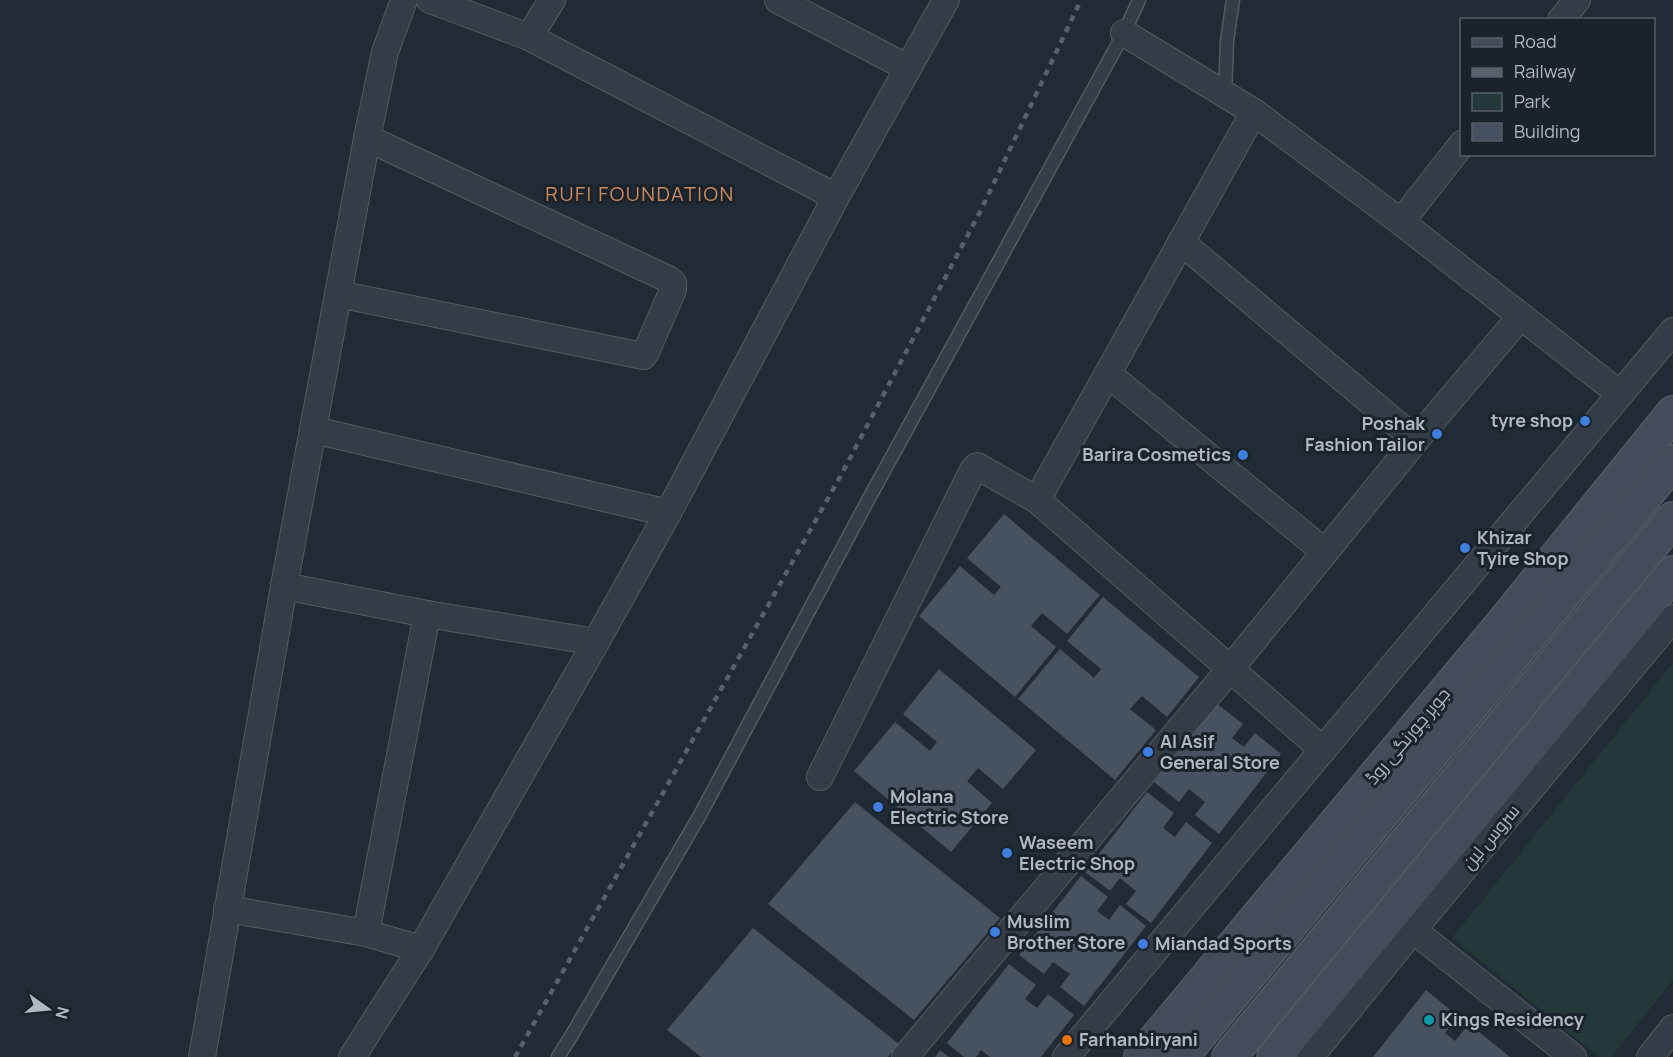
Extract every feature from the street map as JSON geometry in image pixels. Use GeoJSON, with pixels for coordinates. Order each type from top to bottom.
{"type":"FeatureCollection","features":[{"type":"Feature","properties":{"kind":"main road","name":"جوہر چورنگی روڈ"},"geometry":{"type":"LineString","coordinates":[[1141,1057],[1503,623],[1673,413]]}},
{"type":"Feature","properties":{"kind":"main road","name":"جوہر چورنگی روڈ"},"geometry":{"type":"LineString","coordinates":[[1181,1057],[1673,462]]}},
{"type":"Feature","properties":{"kind":"main road"},"geometry":{"type":"LineString","coordinates":[[1229,1057],[1673,519]]}},
{"type":"Feature","properties":{"kind":"main road"},"geometry":{"type":"LineString","coordinates":[[1274,1057],[1673,573]]}},
{"type":"Feature","properties":{"kind":"street"},"geometry":{"type":"LineString","coordinates":[[202,1057],[284,586],[367,138],[385,52],[404,0]]}},
{"type":"Feature","properties":{"kind":"street"},"geometry":{"type":"LineString","coordinates":[[430,0],[529,37],[836,197]]}},
{"type":"Feature","properties":{"kind":"street"},"geometry":{"type":"LineString","coordinates":[[529,37],[552,0]]}},
{"type":"Feature","properties":{"kind":"street"},"geometry":{"type":"LineString","coordinates":[[778,0],[908,68]]}},
{"type":"Feature","properties":{"kind":"street"},"geometry":{"type":"LineString","coordinates":[[352,1057],[421,949],[596,642],[668,513],[836,197],[946,0]]}},
{"type":"Feature","properties":{"kind":"street"},"geometry":{"type":"LineString","coordinates":[[1563,18],[1577,0]]}},
{"type":"Feature","properties":{"kind":"street"},"geometry":{"type":"LineString","coordinates":[[1124,33],[1254,112],[1401,222],[1620,394]]}},
{"type":"Feature","properties":{"kind":"street"},"geometry":{"type":"LineString","coordinates":[[1037,500],[1254,112]]}},
{"type":"Feature","properties":{"kind":"street"},"geometry":{"type":"LineString","coordinates":[[338,294],[643,356],[673,290],[673,283],[668,279],[367,138]]}},
{"type":"Feature","properties":{"kind":"street"},"geometry":{"type":"LineString","coordinates":[[1401,222],[1460,145]]}},
{"type":"Feature","properties":{"kind":"street"},"geometry":{"type":"LineString","coordinates":[[1181,242],[1416,440]]}},
{"type":"Feature","properties":{"kind":"street"},"geometry":{"type":"LineString","coordinates":[[905,1057],[1231,668],[1416,440],[1521,316]]}},
{"type":"Feature","properties":{"kind":"street"},"geometry":{"type":"LineString","coordinates":[[1066,1057],[1673,331]]}},
{"type":"Feature","properties":{"kind":"street"},"geometry":{"type":"LineString","coordinates":[[1108,374],[1325,552]]}},
{"type":"Feature","properties":{"kind":"street"},"geometry":{"type":"LineString","coordinates":[[314,430],[668,513]]}},
{"type":"Feature","properties":{"kind":"street"},"geometry":{"type":"LineString","coordinates":[[820,777],[977,466],[1037,500],[1323,750]]}},
{"type":"Feature","properties":{"kind":"street"},"geometry":{"type":"LineString","coordinates":[[284,586],[427,614],[596,642]]}},
{"type":"Feature","properties":{"kind":"street"},"geometry":{"type":"LineString","coordinates":[[366,933],[427,614]]}},
{"type":"Feature","properties":{"kind":"street","name":"سروس لین"},"geometry":{"type":"LineString","coordinates":[[1310,1057],[1673,618]]}},
{"type":"Feature","properties":{"kind":"street"},"geometry":{"type":"LineString","coordinates":[[227,909],[366,933],[421,949]]}},
{"type":"Feature","properties":{"kind":"street"},"geometry":{"type":"LineString","coordinates":[[1413,930],[1573,1057]]}},
{"type":"Feature","properties":{"kind":"street"},"geometry":{"type":"LineString","coordinates":[[1650,1057],[1673,1028]]}},
{"type":"Feature","properties":{"kind":"lane"},"geometry":{"type":"LineString","coordinates":[[558,1057],[700,815],[867,502],[1124,33],[1139,0]]}},
{"type":"Feature","properties":{"kind":"lane"},"geometry":{"type":"LineString","coordinates":[[1225,94],[1227,42],[1233,0]]}},
{"type":"Feature","properties":{"kind":"green space"},"geometry":{"type":"Polygon","coordinates":[[[1673,663],[1673,980],[1611,1057],[1599,1057],[1452,938],[1673,663]]]}},
{"type":"Feature","properties":{"kind":"building"},"geometry":{"type":"Polygon","coordinates":[[[1004,514],[1100,595],[1067,634],[1042,613],[1031,626],[1056,647],[1015,697],[919,616],[960,566],[994,595],[1001,587],[967,558],[1004,514]]]}},
{"type":"Feature","properties":{"kind":"building"},"geometry":{"type":"Polygon","coordinates":[[[1103,597],[1199,677],[1167,717],[1142,696],[1130,709],[1156,730],[1115,780],[1018,699],[1060,649],[1094,678],[1101,669],[1067,641],[1103,597]]]}},
{"type":"Feature","properties":{"kind":"building"},"geometry":{"type":"Polygon","coordinates":[[[939,669],[1036,750],[1003,789],[978,768],[967,781],[992,803],[951,852],[854,771],[895,722],[930,751],[937,742],[903,714],[939,669]]]}},
{"type":"Feature","properties":{"kind":"building"},"geometry":{"type":"Polygon","coordinates":[[[1216,703],[1243,724],[1232,738],[1244,747],[1255,733],[1281,754],[1219,834],[1195,815],[1205,802],[1189,789],[1179,802],[1154,782],[1216,703]]]}},
{"type":"Feature","properties":{"kind":"building"},"geometry":{"type":"Polygon","coordinates":[[[1147,792],[1174,813],[1163,828],[1175,837],[1186,822],[1212,843],[1151,923],[1126,904],[1136,891],[1120,878],[1110,891],[1085,872],[1147,792]]]}},
{"type":"Feature","properties":{"kind":"building"},"geometry":{"type":"Polygon","coordinates":[[[855,802],[1000,918],[914,1020],[768,904],[855,802]]]}},
{"type":"Feature","properties":{"kind":"building"},"geometry":{"type":"Polygon","coordinates":[[[1081,876],[1108,897],[1097,911],[1109,920],[1120,905],[1146,926],[1084,1006],[1060,987],[1070,974],[1053,962],[1044,974],[1019,955],[1081,876]]]}},
{"type":"Feature","properties":{"kind":"building"},"geometry":{"type":"Polygon","coordinates":[[[753,928],[899,1044],[888,1057],[701,1057],[667,1030],[753,928]]]}},
{"type":"Feature","properties":{"kind":"building"},"geometry":{"type":"Polygon","coordinates":[[[1009,964],[1036,985],[1025,999],[1037,1008],[1048,994],[1074,1015],[1041,1057],[990,1057],[981,1050],[976,1057],[964,1057],[947,1043],[1009,964]]]}},
{"type":"Feature","properties":{"kind":"building","name":"Kings Residency"},"geometry":{"type":"Polygon","coordinates":[[[1426,990],[1458,1016],[1445,1033],[1455,1041],[1469,1024],[1510,1057],[1373,1057],[1426,990]]]}},
{"type":"Feature","properties":{"kind":"building"},"geometry":{"type":"Polygon","coordinates":[[[940,1050],[949,1057],[935,1057],[940,1050]]]}},
{"type":"Feature","properties":{"kind":"railway"},"geometry":{"type":"LineString","coordinates":[[515,1057],[840,477],[981,210],[1081,0]]}},
{"type":"Feature","properties":{"kind":"place","name":"tyre shop"},"geometry":{"type":"Point","coordinates":[1585,421]}},
{"type":"Feature","properties":{"kind":"place","name":"Poshak Fashion Tailor"},"geometry":{"type":"Point","coordinates":[1437,434]}},
{"type":"Feature","properties":{"kind":"place","name":"Barira Cosmetics"},"geometry":{"type":"Point","coordinates":[1243,455]}},
{"type":"Feature","properties":{"kind":"place","name":"Khizar Tyire Shop"},"geometry":{"type":"Point","coordinates":[1465,548]}},
{"type":"Feature","properties":{"kind":"place","name":"Al Asif General Store"},"geometry":{"type":"Point","coordinates":[1148,752]}},
{"type":"Feature","properties":{"kind":"place","name":"Molana Electric Store"},"geometry":{"type":"Point","coordinates":[878,807]}},
{"type":"Feature","properties":{"kind":"place","name":"Waseem Electric Shop"},"geometry":{"type":"Point","coordinates":[1007,853]}},
{"type":"Feature","properties":{"kind":"place","name":"Muslim Brother Store"},"geometry":{"type":"Point","coordinates":[995,932]}},
{"type":"Feature","properties":{"kind":"place","name":"Miandad Sports"},"geometry":{"type":"Point","coordinates":[1143,944]}},
{"type":"Feature","properties":{"kind":"place","name":"Kings Residency"},"geometry":{"type":"Point","coordinates":[1429,1020]}},
{"type":"Feature","properties":{"kind":"place","name":"Farhanbiryani"},"geometry":{"type":"Point","coordinates":[1067,1040]}},
{"type":"Feature","properties":{"kind":"district","name":"RUFI FOUNDATION"},"geometry":{"type":"Point","coordinates":[640,194]}}]}
